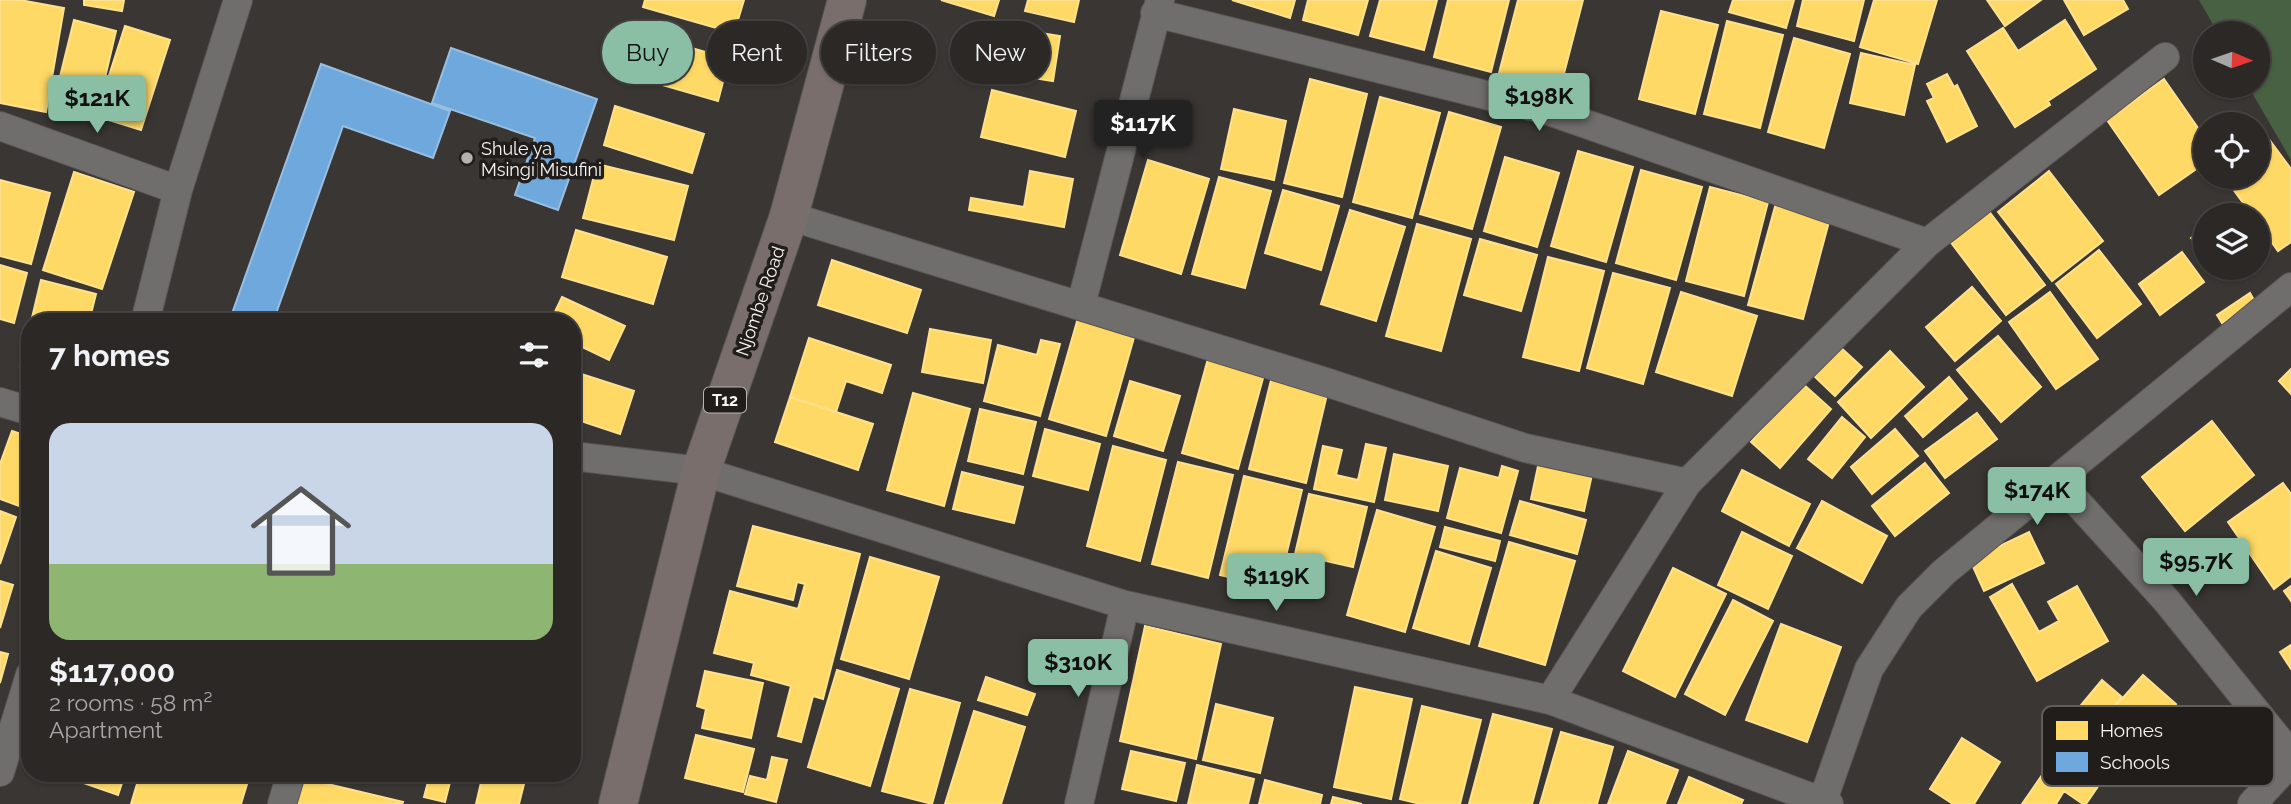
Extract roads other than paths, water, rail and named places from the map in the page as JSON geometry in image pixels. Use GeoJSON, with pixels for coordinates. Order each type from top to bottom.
{"type":"FeatureCollection","features":[{"type":"Feature","properties":{"kind":"highway","name":"Njombe Road"},"geometry":{"type":"LineString","coordinates":[[618,804],[701,471],[789,216],[847,0]]}},
{"type":"Feature","properties":{"kind":"street"},"geometry":{"type":"LineString","coordinates":[[147,313],[178,190],[238,0]]}},
{"type":"Feature","properties":{"kind":"street"},"geometry":{"type":"LineString","coordinates":[[1081,305],[1157,6],[1546,110],[1927,243]]}},
{"type":"Feature","properties":{"kind":"street"},"geometry":{"type":"LineString","coordinates":[[1550,700],[1686,483],[1927,243],[2165,57]]}},
{"type":"Feature","properties":{"kind":"street"},"geometry":{"type":"LineString","coordinates":[[0,126],[178,190]]}},
{"type":"Feature","properties":{"kind":"street"},"geometry":{"type":"LineString","coordinates":[[789,216],[1329,383],[1525,448],[1686,483]]}},
{"type":"Feature","properties":{"kind":"street"},"geometry":{"type":"LineString","coordinates":[[581,457],[701,471],[1125,605],[1550,700],[1826,802],[1869,669],[1909,607],[1944,572],[2291,287]]}},
{"type":"Feature","properties":{"kind":"street"},"geometry":{"type":"LineString","coordinates":[[0,402],[21,408]]}},
{"type":"Feature","properties":{"kind":"street"},"geometry":{"type":"LineString","coordinates":[[2057,480],[2166,600],[2251,706]]}},
{"type":"Feature","properties":{"kind":"street"},"geometry":{"type":"LineString","coordinates":[[1079,804],[1125,605]]}},
{"type":"Feature","properties":{"kind":"street"},"geometry":{"type":"LineString","coordinates":[[0,772],[21,704]]}},
{"type":"Feature","properties":{"kind":"street"},"geometry":{"type":"LineString","coordinates":[[2274,734],[2291,755]]}},
{"type":"Feature","properties":{"kind":"street"},"geometry":{"type":"LineString","coordinates":[[2274,780],[2291,762]]}},
{"type":"Feature","properties":{"kind":"street"},"geometry":{"type":"LineString","coordinates":[[282,804],[288,782]]}},
{"type":"Feature","properties":{"kind":"street"},"geometry":{"type":"LineString","coordinates":[[2252,804],[2269,786]]}},
{"type":"Feature","properties":{"kind":"place","name":"Shule ya Msingi Misufini"},"geometry":{"type":"Point","coordinates":[467,158]}}]}
